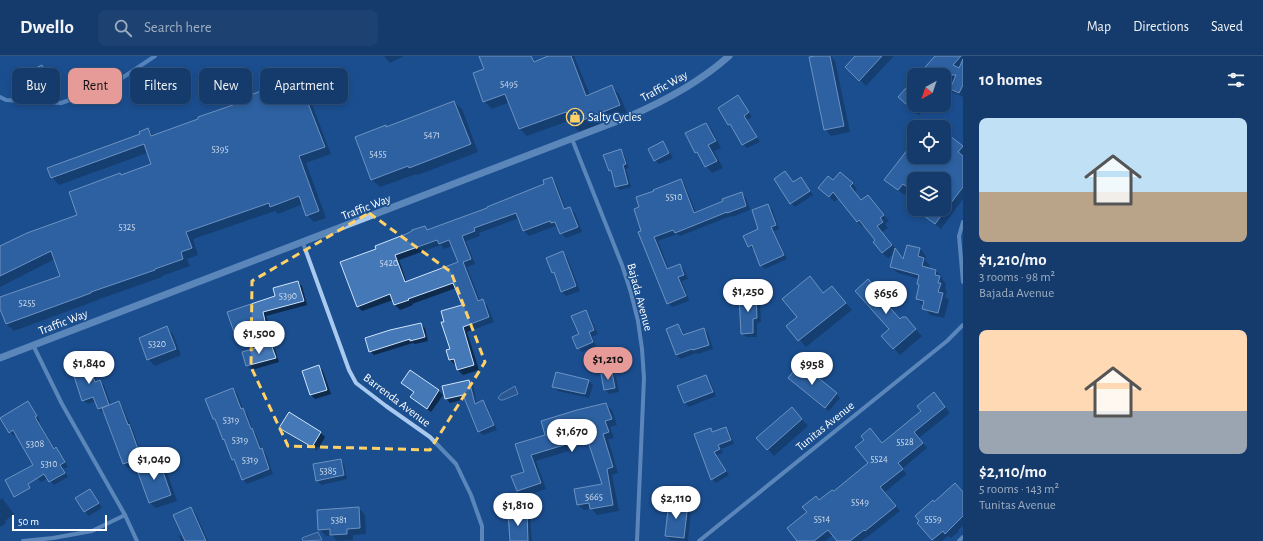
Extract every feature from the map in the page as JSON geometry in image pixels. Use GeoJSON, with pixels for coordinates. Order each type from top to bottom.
{"type":"FeatureCollection","features":[{"type":"Feature","properties":{"kind":"street","name":"Traffic Way"},"geometry":{"type":"LineString","coordinates":[[0,358],[628,117],[657,104],[704,77],[728,56]]}},
{"type":"Feature","properties":{"kind":"street","name":"Bajada Avenue"},"geometry":{"type":"LineString","coordinates":[[572,139],[622,265],[638,321],[644,378],[637,541]]}},
{"type":"Feature","properties":{"kind":"street"},"geometry":{"type":"LineString","coordinates":[[963,222],[958,236],[963,282]]}},
{"type":"Feature","properties":{"kind":"street","name":"Barrenda Avenue"},"geometry":{"type":"LineString","coordinates":[[303,243],[349,370],[356,383],[430,437],[456,464],[471,495],[482,526],[482,541]]}},
{"type":"Feature","properties":{"kind":"street","name":"Tunitas Avenue"},"geometry":{"type":"LineString","coordinates":[[699,541],[947,341],[963,325]]}},
{"type":"Feature","properties":{"kind":"street"},"geometry":{"type":"LineString","coordinates":[[33,345],[62,404],[125,515],[137,541]]}},
{"type":"Feature","properties":{"kind":"street"},"geometry":{"type":"LineString","coordinates":[[23,541],[53,538],[92,530],[125,515]]}},
{"type":"Feature","properties":{"kind":"street"},"geometry":{"type":"LineString","coordinates":[[959,541],[963,538]]}},
{"type":"Feature","properties":{"kind":"highlighted area"},"geometry":{"type":"Polygon","coordinates":[[[369,213],[451,272],[485,362],[430,450],[288,446],[251,367],[252,281],[369,213]]]}},
{"type":"Feature","properties":{"kind":"water"},"geometry":{"type":"Polygon","coordinates":[[[515,386],[518,394],[503,400],[498,398],[501,394],[515,386]]]}},
{"type":"Feature","properties":{"kind":"water"},"geometry":{"type":"Polygon","coordinates":[[[318,532],[322,540],[303,541],[302,538],[318,532]]]}},
{"type":"Feature","properties":{"kind":"building"},"geometry":{"type":"Polygon","coordinates":[[[479,56],[531,56],[534,62],[548,56],[571,56],[586,96],[612,85],[620,105],[571,125],[566,112],[519,129],[505,94],[483,102],[473,73],[484,69],[479,56]]]}},
{"type":"Feature","properties":{"kind":"building"},"geometry":{"type":"Polygon","coordinates":[[[830,56],[844,126],[824,130],[809,57],[830,56]]]}},
{"type":"Feature","properties":{"kind":"building"},"geometry":{"type":"Polygon","coordinates":[[[855,56],[882,56],[859,81],[845,67],[855,56]]]}},
{"type":"Feature","properties":{"kind":"building"},"geometry":{"type":"Polygon","coordinates":[[[935,56],[961,56],[953,65],[959,68],[963,59],[963,85],[959,93],[951,89],[956,75],[951,75],[951,68],[924,68],[935,56]]]}},
{"type":"Feature","properties":{"kind":"building"},"geometry":{"type":"Polygon","coordinates":[[[42,65],[44,68],[36,68],[42,65]]]}},
{"type":"Feature","properties":{"kind":"building"},"geometry":{"type":"Polygon","coordinates":[[[907,87],[907,105],[898,97],[907,87]]]}},
{"type":"Feature","properties":{"kind":"building"},"geometry":{"type":"Polygon","coordinates":[[[260,91],[260,104],[308,104],[325,147],[299,156],[319,211],[306,216],[299,196],[270,207],[269,203],[186,232],[192,248],[181,252],[183,259],[6,324],[0,309],[0,297],[60,276],[51,251],[0,276],[0,246],[27,233],[77,215],[69,192],[120,173],[121,175],[151,164],[144,144],[51,178],[47,168],[140,134],[139,132],[148,128],[151,136],[198,119],[198,117],[233,104],[252,104],[252,94],[260,91]]]}},
{"type":"Feature","properties":{"kind":"building"},"geometry":{"type":"Polygon","coordinates":[[[738,95],[749,112],[744,116],[757,137],[742,145],[730,124],[728,125],[718,108],[738,95]]]}},
{"type":"Feature","properties":{"kind":"building"},"geometry":{"type":"Polygon","coordinates":[[[454,101],[471,144],[409,168],[408,166],[371,180],[355,137],[454,101]]]}},
{"type":"Feature","properties":{"kind":"building"},"geometry":{"type":"Polygon","coordinates":[[[706,123],[716,141],[708,145],[717,161],[705,167],[697,152],[695,153],[685,133],[706,123]]]}},
{"type":"Feature","properties":{"kind":"building"},"geometry":{"type":"Polygon","coordinates":[[[951,137],[963,146],[958,152],[963,156],[963,187],[951,203],[951,172],[907,172],[907,187],[903,184],[898,190],[884,180],[907,150],[907,164],[951,164],[951,137]]]}},
{"type":"Feature","properties":{"kind":"building"},"geometry":{"type":"Polygon","coordinates":[[[663,141],[669,153],[654,161],[648,149],[663,141]]]}},
{"type":"Feature","properties":{"kind":"building"},"geometry":{"type":"Polygon","coordinates":[[[621,149],[626,164],[623,165],[628,184],[615,187],[611,170],[609,171],[603,155],[621,149]]]}},
{"type":"Feature","properties":{"kind":"building"},"geometry":{"type":"Polygon","coordinates":[[[785,171],[793,182],[801,177],[810,191],[790,204],[774,179],[785,171]]]}},
{"type":"Feature","properties":{"kind":"building"},"geometry":{"type":"Polygon","coordinates":[[[840,172],[853,183],[850,186],[861,200],[868,195],[884,215],[880,218],[883,222],[877,226],[892,245],[882,253],[873,242],[875,240],[859,220],[857,222],[833,192],[829,197],[818,188],[828,176],[833,180],[840,172]]]}},
{"type":"Feature","properties":{"kind":"building"},"geometry":{"type":"Polygon","coordinates":[[[552,177],[564,209],[570,207],[578,227],[560,234],[555,222],[551,223],[550,221],[523,231],[516,213],[474,228],[475,231],[462,236],[471,259],[463,262],[478,301],[483,299],[489,317],[463,327],[474,365],[457,370],[454,359],[449,360],[446,350],[450,349],[441,322],[444,322],[441,311],[462,305],[453,283],[394,305],[390,294],[357,307],[340,262],[376,249],[375,246],[406,234],[412,230],[425,226],[427,230],[487,208],[544,184],[543,180],[552,177]],[[437,240],[395,255],[405,282],[458,262],[449,240],[439,244],[437,240]]]}},
{"type":"Feature","properties":{"kind":"building"},"geometry":{"type":"Polygon","coordinates":[[[681,179],[694,213],[723,201],[722,199],[742,192],[746,206],[675,233],[673,230],[654,237],[667,269],[680,264],[684,275],[678,277],[686,296],[667,304],[638,232],[641,231],[634,209],[639,207],[636,197],[681,179]]]}},
{"type":"Feature","properties":{"kind":"building"},"geometry":{"type":"Polygon","coordinates":[[[768,204],[776,225],[771,227],[784,255],[760,266],[752,245],[748,247],[743,236],[758,229],[752,210],[768,204]]]}},
{"type":"Feature","properties":{"kind":"building"},"geometry":{"type":"Polygon","coordinates":[[[924,216],[941,216],[935,224],[924,216]]]}},
{"type":"Feature","properties":{"kind":"building"},"geometry":{"type":"Polygon","coordinates":[[[907,245],[920,248],[918,256],[924,258],[922,266],[936,270],[935,275],[940,276],[938,283],[941,283],[938,292],[943,293],[938,313],[922,309],[924,301],[916,299],[919,285],[917,284],[919,275],[890,267],[895,248],[903,259],[907,245]]]}},
{"type":"Feature","properties":{"kind":"building"},"geometry":{"type":"Polygon","coordinates":[[[563,251],[576,286],[561,292],[554,272],[552,273],[546,258],[563,251]]]}},
{"type":"Feature","properties":{"kind":"building"},"geometry":{"type":"Polygon","coordinates":[[[810,276],[823,293],[832,286],[846,303],[798,341],[786,326],[797,317],[782,299],[810,276]]]}},
{"type":"Feature","properties":{"kind":"building"},"geometry":{"type":"Polygon","coordinates":[[[868,279],[887,300],[885,302],[900,319],[902,317],[906,317],[916,329],[893,349],[881,336],[889,329],[855,291],[868,279]]]}},
{"type":"Feature","properties":{"kind":"building"},"geometry":{"type":"Polygon","coordinates":[[[298,281],[304,301],[263,312],[265,321],[234,332],[227,312],[275,296],[273,288],[298,281]]]}},
{"type":"Feature","properties":{"kind":"building"},"geometry":{"type":"Polygon","coordinates":[[[739,295],[756,295],[757,318],[753,319],[753,333],[741,334],[739,295]]]}},
{"type":"Feature","properties":{"kind":"building"},"geometry":{"type":"Polygon","coordinates":[[[586,310],[594,330],[589,332],[593,342],[577,349],[572,337],[579,334],[571,316],[586,310]]]}},
{"type":"Feature","properties":{"kind":"building"},"geometry":{"type":"Polygon","coordinates":[[[421,323],[425,337],[410,341],[410,339],[369,352],[365,338],[390,330],[421,323]]]}},
{"type":"Feature","properties":{"kind":"building"},"geometry":{"type":"Polygon","coordinates":[[[678,324],[683,335],[704,328],[709,345],[676,355],[666,329],[678,324]]]}},
{"type":"Feature","properties":{"kind":"building"},"geometry":{"type":"Polygon","coordinates":[[[167,326],[176,349],[147,360],[139,338],[167,326]]]}},
{"type":"Feature","properties":{"kind":"building"},"geometry":{"type":"Polygon","coordinates":[[[271,344],[276,358],[246,366],[242,352],[271,344]]]}},
{"type":"Feature","properties":{"kind":"building"},"geometry":{"type":"Polygon","coordinates":[[[88,361],[95,382],[100,380],[109,405],[98,409],[93,397],[82,401],[71,367],[88,361]]]}},
{"type":"Feature","properties":{"kind":"building"},"geometry":{"type":"Polygon","coordinates":[[[800,363],[837,393],[825,408],[788,378],[800,363]]]}},
{"type":"Feature","properties":{"kind":"building"},"geometry":{"type":"Polygon","coordinates":[[[319,365],[327,390],[310,395],[302,371],[319,365]]]}},
{"type":"Feature","properties":{"kind":"building"},"geometry":{"type":"Polygon","coordinates":[[[410,370],[439,390],[427,409],[410,397],[414,392],[401,383],[410,370]]]}},
{"type":"Feature","properties":{"kind":"building"},"geometry":{"type":"Polygon","coordinates":[[[556,372],[589,380],[585,394],[552,387],[556,372]]]}},
{"type":"Feature","properties":{"kind":"building"},"geometry":{"type":"Polygon","coordinates":[[[612,372],[615,388],[604,390],[601,374],[612,372]]]}},
{"type":"Feature","properties":{"kind":"building"},"geometry":{"type":"Polygon","coordinates":[[[706,375],[713,392],[684,403],[677,386],[706,375]]]}},
{"type":"Feature","properties":{"kind":"building"},"geometry":{"type":"Polygon","coordinates":[[[469,380],[475,404],[483,400],[494,425],[478,432],[463,395],[445,399],[442,386],[469,380]]]}},
{"type":"Feature","properties":{"kind":"building"},"geometry":{"type":"Polygon","coordinates":[[[233,388],[260,449],[262,448],[269,469],[242,480],[234,459],[232,460],[205,399],[233,388]]]}},
{"type":"Feature","properties":{"kind":"building"},"geometry":{"type":"Polygon","coordinates":[[[934,392],[945,407],[914,432],[923,443],[898,463],[903,469],[880,487],[896,506],[850,541],[837,541],[828,530],[814,541],[797,541],[787,528],[807,512],[802,507],[816,496],[819,500],[832,490],[834,491],[868,463],[855,447],[864,440],[861,436],[870,428],[882,443],[921,411],[917,406],[934,392]]]}},
{"type":"Feature","properties":{"kind":"building"},"geometry":{"type":"Polygon","coordinates":[[[28,401],[37,416],[35,417],[54,449],[56,447],[65,462],[60,465],[65,473],[49,482],[44,474],[28,484],[30,488],[14,497],[5,480],[33,465],[13,430],[9,433],[0,418],[28,401]]]}},
{"type":"Feature","properties":{"kind":"building"},"geometry":{"type":"Polygon","coordinates":[[[119,401],[141,458],[123,464],[102,408],[119,401]]]}},
{"type":"Feature","properties":{"kind":"building"},"geometry":{"type":"Polygon","coordinates":[[[606,403],[612,419],[605,421],[609,432],[603,434],[613,467],[607,469],[613,505],[590,509],[589,503],[577,505],[574,489],[602,484],[581,420],[558,427],[564,445],[531,455],[541,483],[517,491],[511,476],[524,472],[515,444],[545,435],[541,421],[606,403]]]}},
{"type":"Feature","properties":{"kind":"building"},"geometry":{"type":"Polygon","coordinates":[[[792,407],[802,419],[767,450],[756,438],[792,407]]]}},
{"type":"Feature","properties":{"kind":"building"},"geometry":{"type":"Polygon","coordinates":[[[289,412],[321,432],[312,447],[279,428],[289,412]]]}},
{"type":"Feature","properties":{"kind":"building"},"geometry":{"type":"Polygon","coordinates":[[[726,427],[731,440],[718,445],[720,449],[714,452],[726,471],[711,480],[694,434],[711,428],[712,432],[726,427]]]}},
{"type":"Feature","properties":{"kind":"building"},"geometry":{"type":"Polygon","coordinates":[[[341,459],[344,475],[316,481],[313,464],[341,459]]]}},
{"type":"Feature","properties":{"kind":"building"},"geometry":{"type":"Polygon","coordinates":[[[159,460],[171,495],[149,503],[136,467],[159,460]]]}},
{"type":"Feature","properties":{"kind":"building"},"geometry":{"type":"Polygon","coordinates":[[[955,483],[963,492],[963,516],[945,534],[943,531],[932,540],[917,523],[919,521],[915,516],[933,500],[934,502],[955,483]]]}},
{"type":"Feature","properties":{"kind":"building"},"geometry":{"type":"Polygon","coordinates":[[[90,489],[99,503],[84,512],[75,498],[90,489]]]}},
{"type":"Feature","properties":{"kind":"building"},"geometry":{"type":"Polygon","coordinates":[[[669,501],[688,503],[684,538],[665,536],[669,501]]]}},
{"type":"Feature","properties":{"kind":"building"},"geometry":{"type":"Polygon","coordinates":[[[191,507],[206,541],[185,541],[173,515],[191,507]]]}},
{"type":"Feature","properties":{"kind":"building"},"geometry":{"type":"Polygon","coordinates":[[[359,507],[360,528],[347,529],[347,534],[330,535],[330,529],[318,530],[317,510],[359,507]]]}},
{"type":"Feature","properties":{"kind":"building"},"geometry":{"type":"Polygon","coordinates":[[[527,512],[528,541],[510,541],[508,513],[527,512]]]}},
{"type":"Feature","properties":{"kind":"waterway"},"geometry":{"type":"LineString","coordinates":[[0,97],[6,100],[61,103],[110,86],[155,56]]}},
{"type":"Feature","properties":{"kind":"place","name":"Salty Cycles"},"geometry":{"type":"Point","coordinates":[575,117]}}]}
